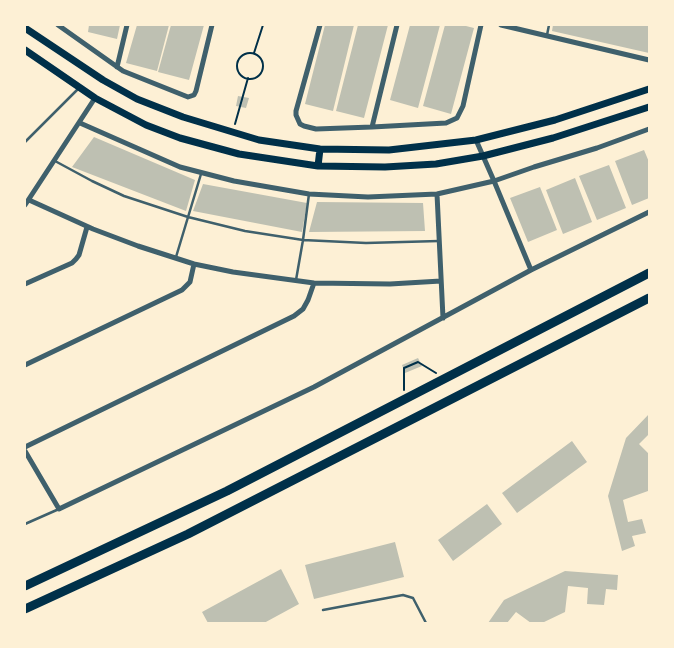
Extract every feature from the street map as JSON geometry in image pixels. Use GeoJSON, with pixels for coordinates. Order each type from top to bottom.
{"type":"FeatureCollection","features":[{"type":"Feature","properties":{"kind":"highway"},"geometry":{"type":"LineString","coordinates":[[25,586],[227,491],[649,273]]}},
{"type":"Feature","properties":{"kind":"highway"},"geometry":{"type":"LineString","coordinates":[[25,610],[188,534],[649,298]]}},
{"type":"Feature","properties":{"kind":"main road"},"geometry":{"type":"LineString","coordinates":[[25,28],[103,80],[137,99],[182,117],[259,140],[320,149],[389,150],[476,140],[555,120],[649,89]]}},
{"type":"Feature","properties":{"kind":"main road"},"geometry":{"type":"LineString","coordinates":[[25,50],[95,98],[146,125],[180,138],[254,157],[318,166],[385,167],[436,164],[483,156],[553,138],[649,107]]}},
{"type":"Feature","properties":{"kind":"main road"},"geometry":{"type":"LineString","coordinates":[[318,166],[320,149]]}},
{"type":"Feature","properties":{"kind":"street"},"geometry":{"type":"LineString","coordinates":[[58,25],[123,71],[184,97],[191,97],[196,91],[212,25]]}},
{"type":"Feature","properties":{"kind":"street"},"geometry":{"type":"LineString","coordinates":[[117,67],[127,25]]}},
{"type":"Feature","properties":{"kind":"street"},"geometry":{"type":"LineString","coordinates":[[320,25],[296,111],[298,120],[304,126],[316,128],[372,128],[446,123],[457,118],[463,106],[481,25]]}},
{"type":"Feature","properties":{"kind":"street"},"geometry":{"type":"LineString","coordinates":[[372,128],[397,25]]}},
{"type":"Feature","properties":{"kind":"street"},"geometry":{"type":"LineString","coordinates":[[501,25],[649,60]]}},
{"type":"Feature","properties":{"kind":"street"},"geometry":{"type":"LineString","coordinates":[[25,205],[95,98]]}},
{"type":"Feature","properties":{"kind":"street"},"geometry":{"type":"LineString","coordinates":[[80,123],[180,167],[234,181],[309,194],[368,197],[437,194],[494,181],[597,148],[649,128]]}},
{"type":"Feature","properties":{"kind":"street"},"geometry":{"type":"LineString","coordinates":[[476,140],[531,270]]}},
{"type":"Feature","properties":{"kind":"street"},"geometry":{"type":"LineString","coordinates":[[437,194],[443,318]]}},
{"type":"Feature","properties":{"kind":"street"},"geometry":{"type":"LineString","coordinates":[[29,200],[87,226],[175,258],[233,272],[314,283],[381,284],[441,281]]}},
{"type":"Feature","properties":{"kind":"street"},"geometry":{"type":"LineString","coordinates":[[25,452],[59,509],[314,387],[531,270],[649,212]]}},
{"type":"Feature","properties":{"kind":"street"},"geometry":{"type":"LineString","coordinates":[[25,284],[72,263],[76,259],[87,226]]}},
{"type":"Feature","properties":{"kind":"street"},"geometry":{"type":"LineString","coordinates":[[25,365],[182,290],[190,282],[194,264]]}},
{"type":"Feature","properties":{"kind":"street"},"geometry":{"type":"LineString","coordinates":[[25,447],[294,316],[303,309],[314,283]]}},
{"type":"Feature","properties":{"kind":"lane"},"geometry":{"type":"LineString","coordinates":[[547,35],[549,25]]}},
{"type":"Feature","properties":{"kind":"lane"},"geometry":{"type":"LineString","coordinates":[[25,142],[80,87]]}},
{"type":"Feature","properties":{"kind":"lane"},"geometry":{"type":"LineString","coordinates":[[55,161],[124,196],[188,217],[245,230],[303,240],[366,242],[438,241]]}},
{"type":"Feature","properties":{"kind":"lane"},"geometry":{"type":"LineString","coordinates":[[175,258],[201,172]]}},
{"type":"Feature","properties":{"kind":"lane"},"geometry":{"type":"LineString","coordinates":[[296,281],[309,194]]}},
{"type":"Feature","properties":{"kind":"lane"},"geometry":{"type":"LineString","coordinates":[[25,524],[59,509]]}},
{"type":"Feature","properties":{"kind":"lane"},"geometry":{"type":"LineString","coordinates":[[323,610],[403,595],[413,598],[426,623]]}},
{"type":"Feature","properties":{"kind":"path"},"geometry":{"type":"LineString","coordinates":[[254,53],[263,25]]}},
{"type":"Feature","properties":{"kind":"path"},"geometry":{"type":"LineString","coordinates":[[254,53],[261,60],[262,70],[256,77],[248,78],[241,74],[237,67],[242,56],[254,53]]}},
{"type":"Feature","properties":{"kind":"path"},"geometry":{"type":"LineString","coordinates":[[232,132],[248,78]]}},
{"type":"Feature","properties":{"kind":"path"},"geometry":{"type":"LineString","coordinates":[[404,400],[404,368],[418,362],[445,378]]}},
{"type":"Feature","properties":{"kind":"building"},"geometry":{"type":"Polygon","coordinates":[[[89,25],[120,25],[117,39],[88,32],[89,25]]]}},
{"type":"Feature","properties":{"kind":"building"},"geometry":{"type":"Polygon","coordinates":[[[137,25],[169,25],[157,71],[126,63],[137,25]]]}},
{"type":"Feature","properties":{"kind":"building"},"geometry":{"type":"Polygon","coordinates":[[[171,25],[204,25],[189,80],[158,72],[171,25]]]}},
{"type":"Feature","properties":{"kind":"building"},"geometry":{"type":"Polygon","coordinates":[[[325,25],[354,25],[333,111],[305,104],[325,25]]]}},
{"type":"Feature","properties":{"kind":"building"},"geometry":{"type":"Polygon","coordinates":[[[358,25],[388,25],[364,118],[336,111],[358,25]]]}},
{"type":"Feature","properties":{"kind":"building"},"geometry":{"type":"Polygon","coordinates":[[[410,25],[440,25],[418,108],[390,100],[410,25]]]}},
{"type":"Feature","properties":{"kind":"building"},"geometry":{"type":"Polygon","coordinates":[[[445,25],[462,25],[474,28],[451,114],[423,106],[445,25]]]}},
{"type":"Feature","properties":{"kind":"building"},"geometry":{"type":"Polygon","coordinates":[[[553,25],[649,25],[649,53],[552,31],[553,25]]]}},
{"type":"Feature","properties":{"kind":"building"},"geometry":{"type":"Polygon","coordinates":[[[238,96],[249,98],[246,108],[236,106],[238,96]]]}},
{"type":"Feature","properties":{"kind":"building"},"geometry":{"type":"Polygon","coordinates":[[[94,137],[195,180],[186,211],[72,167],[94,137]]]}},
{"type":"Feature","properties":{"kind":"building"},"geometry":{"type":"Polygon","coordinates":[[[644,150],[649,162],[649,198],[632,205],[615,161],[644,150]]]}},
{"type":"Feature","properties":{"kind":"building"},"geometry":{"type":"Polygon","coordinates":[[[609,165],[626,208],[597,220],[579,176],[609,165]]]}},
{"type":"Feature","properties":{"kind":"building"},"geometry":{"type":"Polygon","coordinates":[[[575,178],[592,222],[563,234],[546,190],[575,178]]]}},
{"type":"Feature","properties":{"kind":"building"},"geometry":{"type":"Polygon","coordinates":[[[203,184],[307,203],[302,232],[193,211],[203,184]]]}},
{"type":"Feature","properties":{"kind":"building"},"geometry":{"type":"Polygon","coordinates":[[[540,187],[557,230],[528,242],[510,198],[540,187]]]}},
{"type":"Feature","properties":{"kind":"building"},"geometry":{"type":"Polygon","coordinates":[[[317,202],[423,203],[425,231],[309,232],[317,202]]]}},
{"type":"Feature","properties":{"kind":"building"},"geometry":{"type":"Polygon","coordinates":[[[418,358],[422,366],[405,373],[402,365],[418,358]]]}},
{"type":"Feature","properties":{"kind":"building"},"geometry":{"type":"Polygon","coordinates":[[[649,414],[649,434],[639,444],[649,454],[648,491],[623,500],[628,522],[642,519],[646,533],[632,536],[635,546],[622,551],[608,496],[626,438],[649,414]]]}},
{"type":"Feature","properties":{"kind":"building"},"geometry":{"type":"Polygon","coordinates":[[[572,441],[587,462],[517,513],[502,493],[572,441]]]}},
{"type":"Feature","properties":{"kind":"building"},"geometry":{"type":"Polygon","coordinates":[[[487,504],[502,524],[453,561],[438,540],[487,504]]]}},
{"type":"Feature","properties":{"kind":"building"},"geometry":{"type":"Polygon","coordinates":[[[395,542],[404,577],[314,599],[305,565],[395,542]]]}},
{"type":"Feature","properties":{"kind":"building"},"geometry":{"type":"Polygon","coordinates":[[[281,569],[299,604],[264,623],[208,623],[202,612],[281,569]]]}},
{"type":"Feature","properties":{"kind":"building"},"geometry":{"type":"Polygon","coordinates":[[[565,571],[618,575],[617,590],[606,589],[604,605],[587,604],[588,588],[568,586],[565,612],[542,623],[531,623],[516,612],[507,623],[488,623],[504,600],[565,571]]]}}]}
